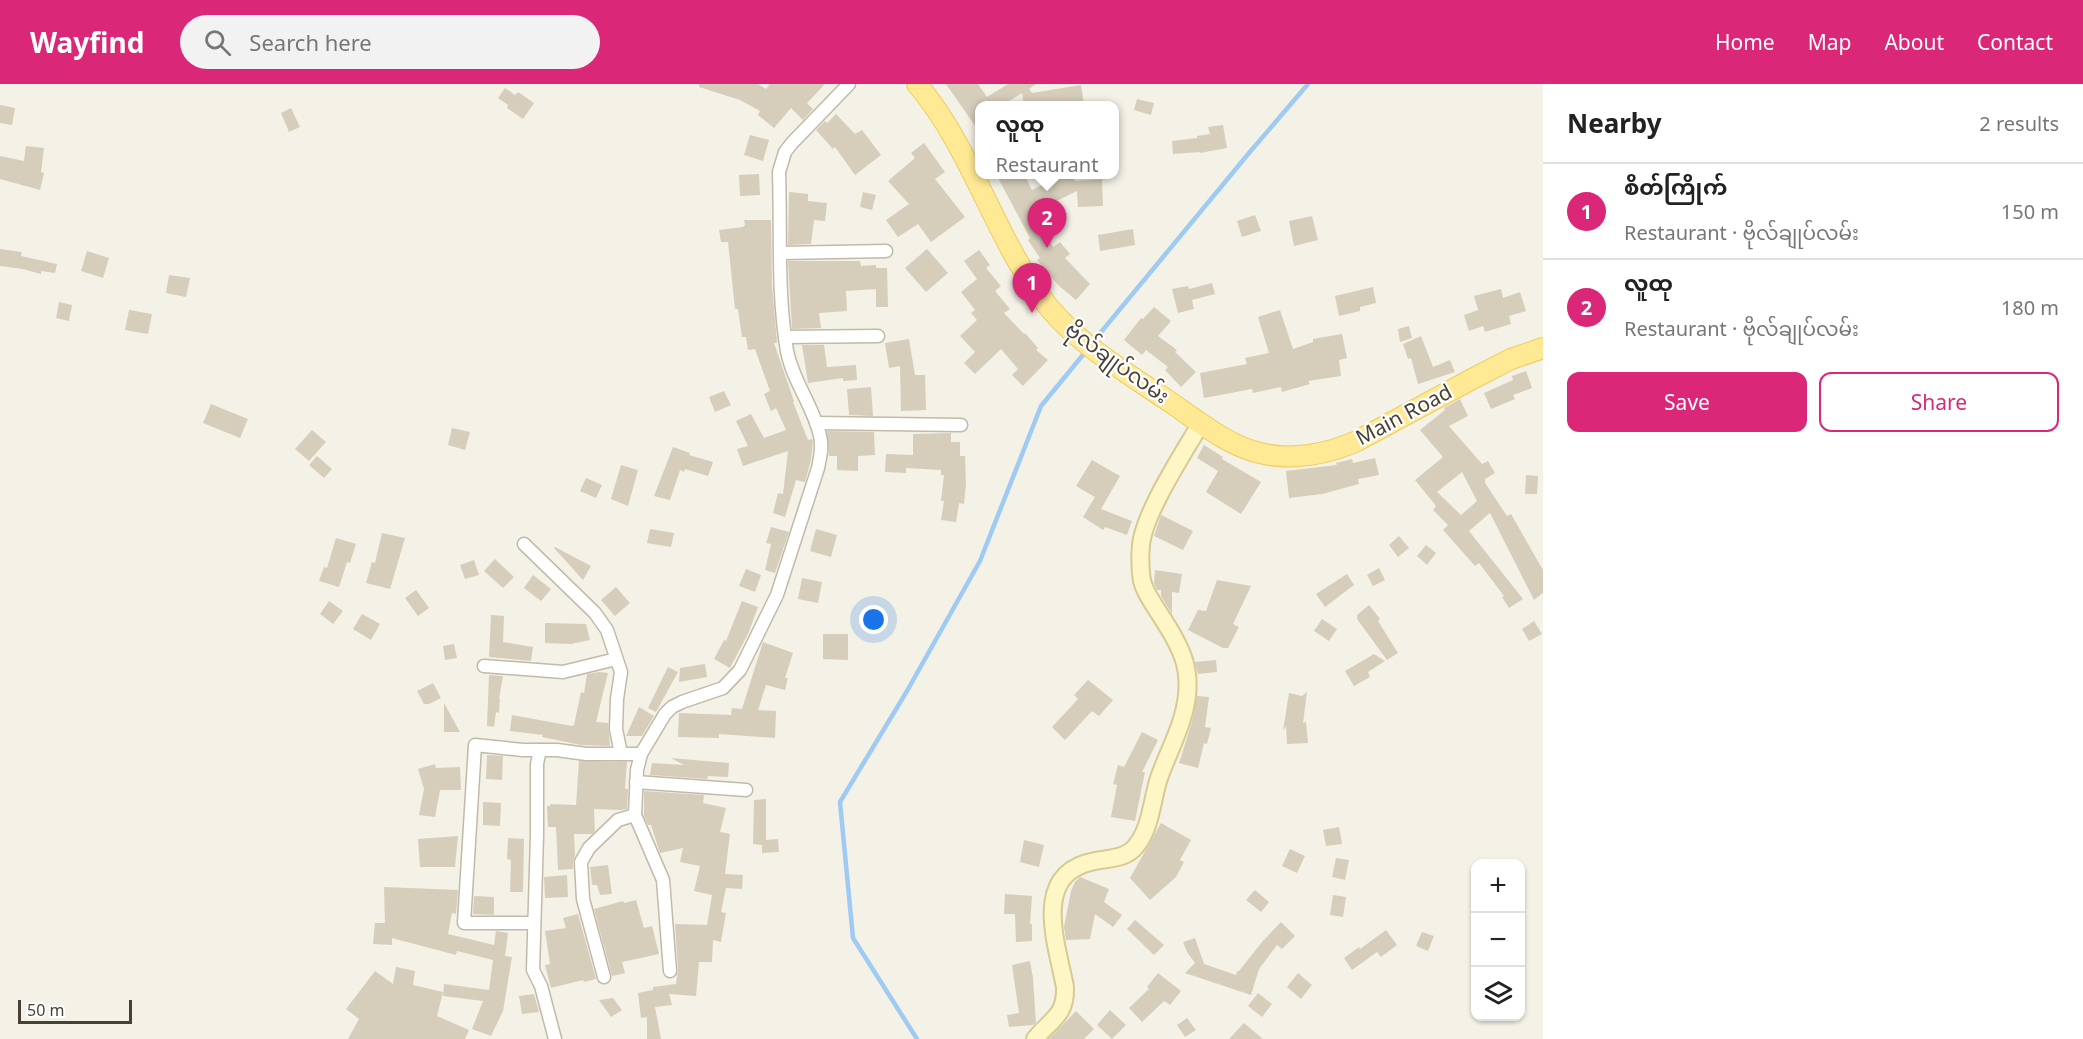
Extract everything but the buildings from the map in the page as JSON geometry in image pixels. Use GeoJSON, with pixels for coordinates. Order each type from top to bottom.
{"type":"FeatureCollection","features":[{"type":"Feature","properties":{"kind":"main road","name":"ဗိုလ်‌ချုပ်‌လမ်း"},"geometry":{"type":"LineString","coordinates":[[917,84],[948,125],[975,178]]}},
{"type":"Feature","properties":{"kind":"main road","name":"ဗိုလ်‌ချုပ်‌လမ်း"},"geometry":{"type":"LineString","coordinates":[[975,179],[1010,247],[1039,295],[1058,319],[1080,340],[1201,423],[1244,448],[1259,453]]}},
{"type":"Feature","properties":{"kind":"main road","name":"Main Road"},"geometry":{"type":"LineString","coordinates":[[1259,453],[1280,457],[1342,448],[1483,373],[1543,348]]}},
{"type":"Feature","properties":{"kind":"street"},"geometry":{"type":"LineString","coordinates":[[670,971],[663,880],[635,815],[636,782],[641,754],[665,714],[672,707],[723,688],[740,670],[777,595],[818,468],[821,437],[797,382],[785,336],[780,172],[782,162],[792,142],[849,84]]}},
{"type":"Feature","properties":{"kind":"street"},"geometry":{"type":"LineString","coordinates":[[781,253],[886,250]]}},
{"type":"Feature","properties":{"kind":"street"},"geometry":{"type":"LineString","coordinates":[[785,336],[878,336]]}},
{"type":"Feature","properties":{"kind":"street"},"geometry":{"type":"LineString","coordinates":[[816,423],[962,425]]}},
{"type":"Feature","properties":{"kind":"street"},"geometry":{"type":"LineString","coordinates":[[1035,1039],[1058,1016],[1065,1000],[1052,908],[1058,884],[1065,875],[1076,868],[1091,862],[1121,856],[1131,852],[1138,844],[1144,834],[1159,778],[1185,710],[1188,676],[1185,659],[1180,645],[1142,582],[1141,543],[1151,513],[1201,423]]}},
{"type":"Feature","properties":{"kind":"street"},"geometry":{"type":"LineString","coordinates":[[524,544],[595,613],[608,630],[621,672],[616,729],[621,754]]}},
{"type":"Feature","properties":{"kind":"street"},"geometry":{"type":"LineString","coordinates":[[484,666],[563,672],[616,658]]}},
{"type":"Feature","properties":{"kind":"street"},"geometry":{"type":"LineString","coordinates":[[533,923],[464,923],[475,744],[586,754],[641,754]]}},
{"type":"Feature","properties":{"kind":"street"},"geometry":{"type":"LineString","coordinates":[[540,750],[537,764],[533,970],[541,986],[555,1039]]}},
{"type":"Feature","properties":{"kind":"street"},"geometry":{"type":"LineString","coordinates":[[636,782],[746,790]]}},
{"type":"Feature","properties":{"kind":"street"},"geometry":{"type":"LineString","coordinates":[[604,977],[583,899],[581,862],[589,848],[618,820],[635,815]]}},
{"type":"Feature","properties":{"kind":"waterway"},"geometry":{"type":"LineString","coordinates":[[1092,343],[1308,84]]}},
{"type":"Feature","properties":{"kind":"waterway"},"geometry":{"type":"LineString","coordinates":[[917,1039],[853,938],[840,802],[907,691],[980,561],[1041,406],[1087,350]]}},
{"type":"Feature","properties":{"kind":"place","name":"လူထု"},"geometry":{"type":"Point","coordinates":[1047,248]}},
{"type":"Feature","properties":{"kind":"place","name":"စိတ်ကြိုက်"},"geometry":{"type":"Point","coordinates":[1032,313]}}]}
